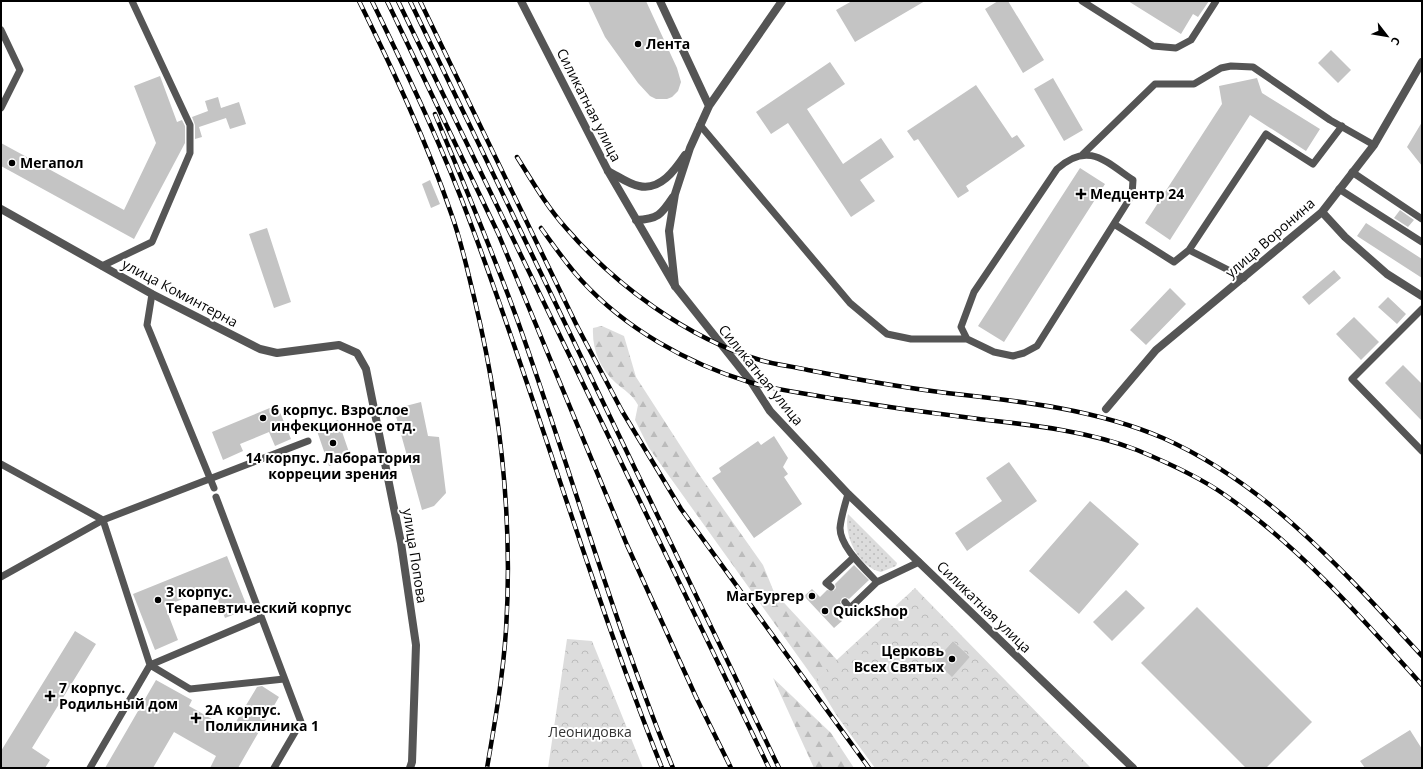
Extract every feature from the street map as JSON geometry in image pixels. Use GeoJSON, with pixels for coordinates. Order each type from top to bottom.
{"type":"FeatureCollection","features":[{"type":"Feature","properties":{"kind":"street","name":"Силикатная улица"},"geometry":{"type":"LineString","coordinates":[[522,1],[608,171],[674,286],[752,383],[770,411],[848,494],[1133,768]]}},
{"type":"Feature","properties":{"kind":"street"},"geometry":{"type":"LineString","coordinates":[[660,1],[709,106]]}},
{"type":"Feature","properties":{"kind":"street"},"geometry":{"type":"LineString","coordinates":[[674,286],[670,231],[675,194],[690,148],[709,106],[782,1]]}},
{"type":"Feature","properties":{"kind":"street","name":"улица Воронина"},"geometry":{"type":"LineString","coordinates":[[1106,409],[1156,350],[1322,212],[1374,145],[1422,62]]}},
{"type":"Feature","properties":{"kind":"street"},"geometry":{"type":"LineString","coordinates":[[608,171],[640,187],[651,185],[665,180],[675,170],[690,148]]}},
{"type":"Feature","properties":{"kind":"street"},"geometry":{"type":"LineString","coordinates":[[636,220],[651,219],[659,216],[675,194]]}},
{"type":"Feature","properties":{"kind":"street","name":"улица Коминтерна"},"geometry":{"type":"LineString","coordinates":[[1,210],[102,269],[149,300],[260,349],[277,353],[339,344],[357,353]]}},
{"type":"Feature","properties":{"kind":"street"},"geometry":{"type":"LineString","coordinates":[[1322,212],[1345,237],[1387,274],[1422,296]]}},
{"type":"Feature","properties":{"kind":"street","name":"улица Попова"},"geometry":{"type":"LineString","coordinates":[[357,353],[367,373],[401,544],[416,645],[412,762],[410,768]]}},
{"type":"Feature","properties":{"kind":"lane"},"geometry":{"type":"LineString","coordinates":[[102,269],[152,242],[190,153],[190,124],[132,1]]}},
{"type":"Feature","properties":{"kind":"lane"},"geometry":{"type":"LineString","coordinates":[[1082,1],[1153,46],[1176,48],[1191,40],[1216,1]]}},
{"type":"Feature","properties":{"kind":"lane"},"geometry":{"type":"LineString","coordinates":[[1,30],[20,70],[1,108]]}},
{"type":"Feature","properties":{"kind":"lane"},"geometry":{"type":"LineString","coordinates":[[1082,155],[1155,84],[1194,84],[1221,68],[1231,66],[1253,67],[1342,126],[1374,145]]}},
{"type":"Feature","properties":{"kind":"lane"},"geometry":{"type":"LineString","coordinates":[[700,125],[850,304],[887,334],[911,339],[967,339],[994,352],[1013,356],[1024,353],[1037,346],[1132,194],[1133,180],[1098,156],[1082,155],[1067,159],[1057,169],[974,292],[961,327],[967,339]]}},
{"type":"Feature","properties":{"kind":"lane"},"geometry":{"type":"LineString","coordinates":[[1114,224],[1174,262],[1189,250],[1266,134],[1313,164],[1342,126]]}},
{"type":"Feature","properties":{"kind":"lane"},"geometry":{"type":"LineString","coordinates":[[1352,172],[1422,219]]}},
{"type":"Feature","properties":{"kind":"lane"},"geometry":{"type":"LineString","coordinates":[[1339,189],[1422,242]]}},
{"type":"Feature","properties":{"kind":"lane"},"geometry":{"type":"LineString","coordinates":[[1189,250],[1244,278]]}},
{"type":"Feature","properties":{"kind":"lane"},"geometry":{"type":"LineString","coordinates":[[149,300],[147,325],[214,488]]}},
{"type":"Feature","properties":{"kind":"lane"},"geometry":{"type":"LineString","coordinates":[[1422,309],[1352,379],[1422,451]]}},
{"type":"Feature","properties":{"kind":"lane"},"geometry":{"type":"LineString","coordinates":[[1,577],[103,520],[308,441]]}},
{"type":"Feature","properties":{"kind":"lane"},"geometry":{"type":"LineString","coordinates":[[1,464],[103,520],[150,665],[190,689],[284,679]]}},
{"type":"Feature","properties":{"kind":"lane"},"geometry":{"type":"LineString","coordinates":[[848,494],[840,529],[843,540],[854,557],[877,582]]}},
{"type":"Feature","properties":{"kind":"lane"},"geometry":{"type":"LineString","coordinates":[[216,497],[301,722],[274,768]]}},
{"type":"Feature","properties":{"kind":"lane"},"geometry":{"type":"LineString","coordinates":[[831,587],[826,583],[848,567],[854,557]]}},
{"type":"Feature","properties":{"kind":"lane"},"geometry":{"type":"LineString","coordinates":[[845,602],[850,608],[858,595],[866,587],[919,562]]}},
{"type":"Feature","properties":{"kind":"lane"},"geometry":{"type":"LineString","coordinates":[[90,768],[150,665],[261,618]]}},
{"type":"Feature","properties":{"kind":"green space"},"geometry":{"type":"Polygon","coordinates":[[[602,326],[624,336],[636,377],[698,473],[763,565],[774,592],[838,661],[815,680],[649,448],[635,420],[638,405],[636,401],[610,377],[601,365],[598,358],[594,344],[593,328],[602,326]]]}},
{"type":"Feature","properties":{"kind":"green space"},"geometry":{"type":"Polygon","coordinates":[[[848,514],[897,563],[896,566],[881,572],[865,564],[854,549],[850,540],[847,522],[848,514]]]}},
{"type":"Feature","properties":{"kind":"green space"},"geometry":{"type":"Polygon","coordinates":[[[915,588],[1091,768],[875,768],[837,716],[815,680],[915,588]],[[953,641],[935,661],[952,676],[970,657],[953,641]]]}},
{"type":"Feature","properties":{"kind":"green space","name":"Леонидовка"},"geometry":{"type":"Polygon","coordinates":[[[567,639],[592,641],[643,768],[548,768],[567,639]]]}},
{"type":"Feature","properties":{"kind":"green space"},"geometry":{"type":"Polygon","coordinates":[[[773,678],[831,733],[854,768],[814,768],[773,678]]]}},
{"type":"Feature","properties":{"kind":"building","name":"Лента"},"geometry":{"type":"Polygon","coordinates":[[[588,1],[646,1],[677,68],[681,82],[678,91],[672,97],[667,99],[656,99],[650,96],[638,83],[605,37],[588,1]]]}},
{"type":"Feature","properties":{"kind":"building"},"geometry":{"type":"Polygon","coordinates":[[[852,1],[925,1],[855,42],[836,10],[852,1]]]}},
{"type":"Feature","properties":{"kind":"building"},"geometry":{"type":"Polygon","coordinates":[[[998,1],[1008,1],[1044,60],[1023,73],[985,9],[998,1]]]}},
{"type":"Feature","properties":{"kind":"building"},"geometry":{"type":"Polygon","coordinates":[[[1128,1],[1209,1],[1198,17],[1193,14],[1181,34],[1128,1]]]}},
{"type":"Feature","properties":{"kind":"building"},"geometry":{"type":"Polygon","coordinates":[[[1331,50],[1351,70],[1338,83],[1318,63],[1331,50]]]}},
{"type":"Feature","properties":{"kind":"building"},"geometry":{"type":"Polygon","coordinates":[[[830,62],[845,84],[807,109],[843,164],[881,138],[894,157],[860,180],[875,201],[851,217],[788,123],[771,134],[756,112],[830,62]]]}},
{"type":"Feature","properties":{"kind":"building"},"geometry":{"type":"Polygon","coordinates":[[[160,76],[177,122],[182,120],[185,126],[185,143],[134,239],[1,166],[1,143],[124,210],[156,143],[134,86],[160,76]]]}},
{"type":"Feature","properties":{"kind":"building"},"geometry":{"type":"Polygon","coordinates":[[[1053,78],[1083,130],[1064,141],[1034,89],[1053,78]]]}},
{"type":"Feature","properties":{"kind":"building"},"geometry":{"type":"Polygon","coordinates":[[[1257,78],[1262,93],[1320,129],[1306,151],[1250,115],[1170,240],[1145,223],[1222,104],[1219,86],[1257,78]]]}},
{"type":"Feature","properties":{"kind":"building"},"geometry":{"type":"Polygon","coordinates":[[[976,85],[1012,138],[1017,135],[1025,146],[966,186],[969,191],[958,198],[918,139],[914,141],[907,131],[976,85]]]}},
{"type":"Feature","properties":{"kind":"building"},"geometry":{"type":"Polygon","coordinates":[[[218,97],[221,108],[239,102],[246,124],[230,129],[226,118],[199,127],[202,137],[195,139],[195,125],[192,117],[208,111],[205,101],[218,97]]]}},
{"type":"Feature","properties":{"kind":"building"},"geometry":{"type":"Polygon","coordinates":[[[1422,122],[1422,166],[1407,147],[1422,122]]]}},
{"type":"Feature","properties":{"kind":"building"},"geometry":{"type":"Polygon","coordinates":[[[1080,168],[1105,184],[1004,342],[978,326],[1080,168]]]}},
{"type":"Feature","properties":{"kind":"building"},"geometry":{"type":"Polygon","coordinates":[[[430,180],[440,204],[431,208],[422,184],[430,180]]]}},
{"type":"Feature","properties":{"kind":"building"},"geometry":{"type":"Polygon","coordinates":[[[1400,210],[1414,220],[1408,227],[1394,218],[1400,210]]]}},
{"type":"Feature","properties":{"kind":"building"},"geometry":{"type":"Polygon","coordinates":[[[1366,223],[1422,259],[1422,278],[1357,236],[1366,223]]]}},
{"type":"Feature","properties":{"kind":"building"},"geometry":{"type":"Polygon","coordinates":[[[267,228],[291,302],[274,308],[249,234],[267,228]]]}},
{"type":"Feature","properties":{"kind":"building"},"geometry":{"type":"Polygon","coordinates":[[[1334,270],[1341,278],[1309,305],[1302,297],[1334,270]]]}},
{"type":"Feature","properties":{"kind":"building"},"geometry":{"type":"Polygon","coordinates":[[[1170,288],[1186,304],[1146,345],[1130,330],[1170,288]]]}},
{"type":"Feature","properties":{"kind":"building"},"geometry":{"type":"Polygon","coordinates":[[[1388,297],[1406,314],[1397,324],[1378,307],[1388,297]]]}},
{"type":"Feature","properties":{"kind":"building"},"geometry":{"type":"Polygon","coordinates":[[[1354,317],[1379,342],[1361,360],[1336,334],[1354,317]]]}},
{"type":"Feature","properties":{"kind":"building"},"geometry":{"type":"Polygon","coordinates":[[[1403,365],[1422,384],[1422,421],[1385,383],[1403,365]]]}},
{"type":"Feature","properties":{"kind":"building"},"geometry":{"type":"Polygon","coordinates":[[[421,402],[428,436],[439,437],[446,493],[434,506],[422,510],[394,409],[421,402]]]}},
{"type":"Feature","properties":{"kind":"building","name":"6 корпус. Взрослое инфекционное отд."},"geometry":{"type":"Polygon","coordinates":[[[277,405],[291,439],[275,446],[269,432],[240,444],[243,451],[223,460],[212,432],[277,405]]]}},
{"type":"Feature","properties":{"kind":"building","name":"14 корпус. Лаборатория корреции зрения"},"geometry":{"type":"Polygon","coordinates":[[[338,420],[351,458],[329,466],[316,428],[338,420]]]}},
{"type":"Feature","properties":{"kind":"building"},"geometry":{"type":"Polygon","coordinates":[[[774,436],[788,458],[783,467],[788,474],[784,477],[802,504],[754,538],[712,478],[721,472],[719,468],[758,441],[761,445],[774,436]]]}},
{"type":"Feature","properties":{"kind":"building"},"geometry":{"type":"Polygon","coordinates":[[[1009,462],[1037,501],[967,551],[955,533],[1002,501],[986,478],[1009,462]]]}},
{"type":"Feature","properties":{"kind":"building"},"geometry":{"type":"Polygon","coordinates":[[[1090,501],[1139,544],[1079,614],[1029,571],[1090,501]]]}},
{"type":"Feature","properties":{"kind":"building","name":"3 корпус. Терапевтический корпус"},"geometry":{"type":"Polygon","coordinates":[[[227,556],[248,609],[225,618],[213,587],[165,606],[178,640],[155,650],[133,594],[227,556]]]}},
{"type":"Feature","properties":{"kind":"building"},"geometry":{"type":"Polygon","coordinates":[[[854,565],[869,580],[849,599],[845,597],[842,598],[840,602],[842,606],[834,613],[842,621],[834,628],[804,596],[812,589],[820,597],[827,590],[833,591],[836,588],[835,584],[854,565]]]}},
{"type":"Feature","properties":{"kind":"building"},"geometry":{"type":"Polygon","coordinates":[[[1126,590],[1145,608],[1112,641],[1093,622],[1126,590]]]}},
{"type":"Feature","properties":{"kind":"building"},"geometry":{"type":"Polygon","coordinates":[[[1197,607],[1312,722],[1266,768],[1246,768],[1141,663],[1197,607]]]}},
{"type":"Feature","properties":{"kind":"building","name":"7 корпус. Родильный дом"},"geometry":{"type":"Polygon","coordinates":[[[75,631],[96,644],[32,748],[50,760],[45,768],[1,768],[1,751],[75,631]]]}},
{"type":"Feature","properties":{"kind":"building","name":"Церковь Всех Святых"},"geometry":{"type":"Polygon","coordinates":[[[953,641],[970,657],[952,677],[935,661],[953,641]]]}},
{"type":"Feature","properties":{"kind":"building"},"geometry":{"type":"Polygon","coordinates":[[[156,680],[192,700],[189,706],[231,730],[257,687],[262,686],[279,697],[238,768],[210,768],[216,756],[174,732],[153,768],[105,768],[156,680]]]}},
{"type":"Feature","properties":{"kind":"building"},"geometry":{"type":"Polygon","coordinates":[[[1410,730],[1422,749],[1422,768],[1365,768],[1360,761],[1410,730]]]}},
{"type":"Feature","properties":{"kind":"railway"},"geometry":{"type":"LineString","coordinates":[[359,1],[420,132],[455,223],[474,297],[491,379],[506,504],[508,588],[503,664],[487,768]]}},
{"type":"Feature","properties":{"kind":"railway"},"geometry":{"type":"LineString","coordinates":[[372,1],[425,113],[461,198],[520,362],[588,566],[636,701],[662,768]]}},
{"type":"Feature","properties":{"kind":"railway"},"geometry":{"type":"LineString","coordinates":[[387,1],[498,233],[627,545],[696,697],[731,768]]}},
{"type":"Feature","properties":{"kind":"railway"},"geometry":{"type":"LineString","coordinates":[[398,1],[769,768]]}},
{"type":"Feature","properties":{"kind":"railway"},"geometry":{"type":"LineString","coordinates":[[410,1],[779,768]]}},
{"type":"Feature","properties":{"kind":"railway"},"geometry":{"type":"LineString","coordinates":[[420,1],[577,326],[622,411],[681,509],[869,768]]}},
{"type":"Feature","properties":{"kind":"railway"},"geometry":{"type":"LineString","coordinates":[[435,114],[517,319],[611,601],[651,713],[673,768]]}},
{"type":"Feature","properties":{"kind":"railway"},"geometry":{"type":"LineString","coordinates":[[517,157],[552,211],[585,249],[630,289],[679,324],[733,350],[766,362],[843,377],[947,393],[1029,403],[1084,413],[1137,428],[1163,438],[1201,457],[1237,480],[1271,506],[1334,563],[1422,656]]}},
{"type":"Feature","properties":{"kind":"railway"},"geometry":{"type":"LineString","coordinates":[[541,228],[576,275],[599,298],[618,314],[659,342],[703,365],[726,374],[769,387],[830,398],[924,412],[1039,426],[1079,433],[1118,443],[1137,450],[1193,476],[1225,495],[1279,537],[1329,584],[1422,685]]}},
{"type":"Feature","properties":{"kind":"place","name":"Лента"},"geometry":{"type":"Point","coordinates":[638,44]}},
{"type":"Feature","properties":{"kind":"place","name":"Мегапол"},"geometry":{"type":"Point","coordinates":[12,163]}},
{"type":"Feature","properties":{"kind":"place","name":"Медцентр 24"},"geometry":{"type":"Point","coordinates":[1081,194]}},
{"type":"Feature","properties":{"kind":"place","name":"6 корпус. Взрослое инфекционное отд."},"geometry":{"type":"Point","coordinates":[263,418]}},
{"type":"Feature","properties":{"kind":"place","name":"14 корпус. Лаборатория корреции зрения"},"geometry":{"type":"Point","coordinates":[333,443]}},
{"type":"Feature","properties":{"kind":"place","name":"МагБургер"},"geometry":{"type":"Point","coordinates":[812,596]}},
{"type":"Feature","properties":{"kind":"place","name":"3 корпус. Терапевтический корпус"},"geometry":{"type":"Point","coordinates":[158,600]}},
{"type":"Feature","properties":{"kind":"place","name":"QuickShop"},"geometry":{"type":"Point","coordinates":[825,611]}},
{"type":"Feature","properties":{"kind":"place","name":"Церковь Всех Святых"},"geometry":{"type":"Point","coordinates":[952,659]}},
{"type":"Feature","properties":{"kind":"place","name":"7 корпус. Родильный дом"},"geometry":{"type":"Point","coordinates":[50,696]}},
{"type":"Feature","properties":{"kind":"place","name":"2А корпус. Поликлиника 1"},"geometry":{"type":"Point","coordinates":[196,718]}}]}
